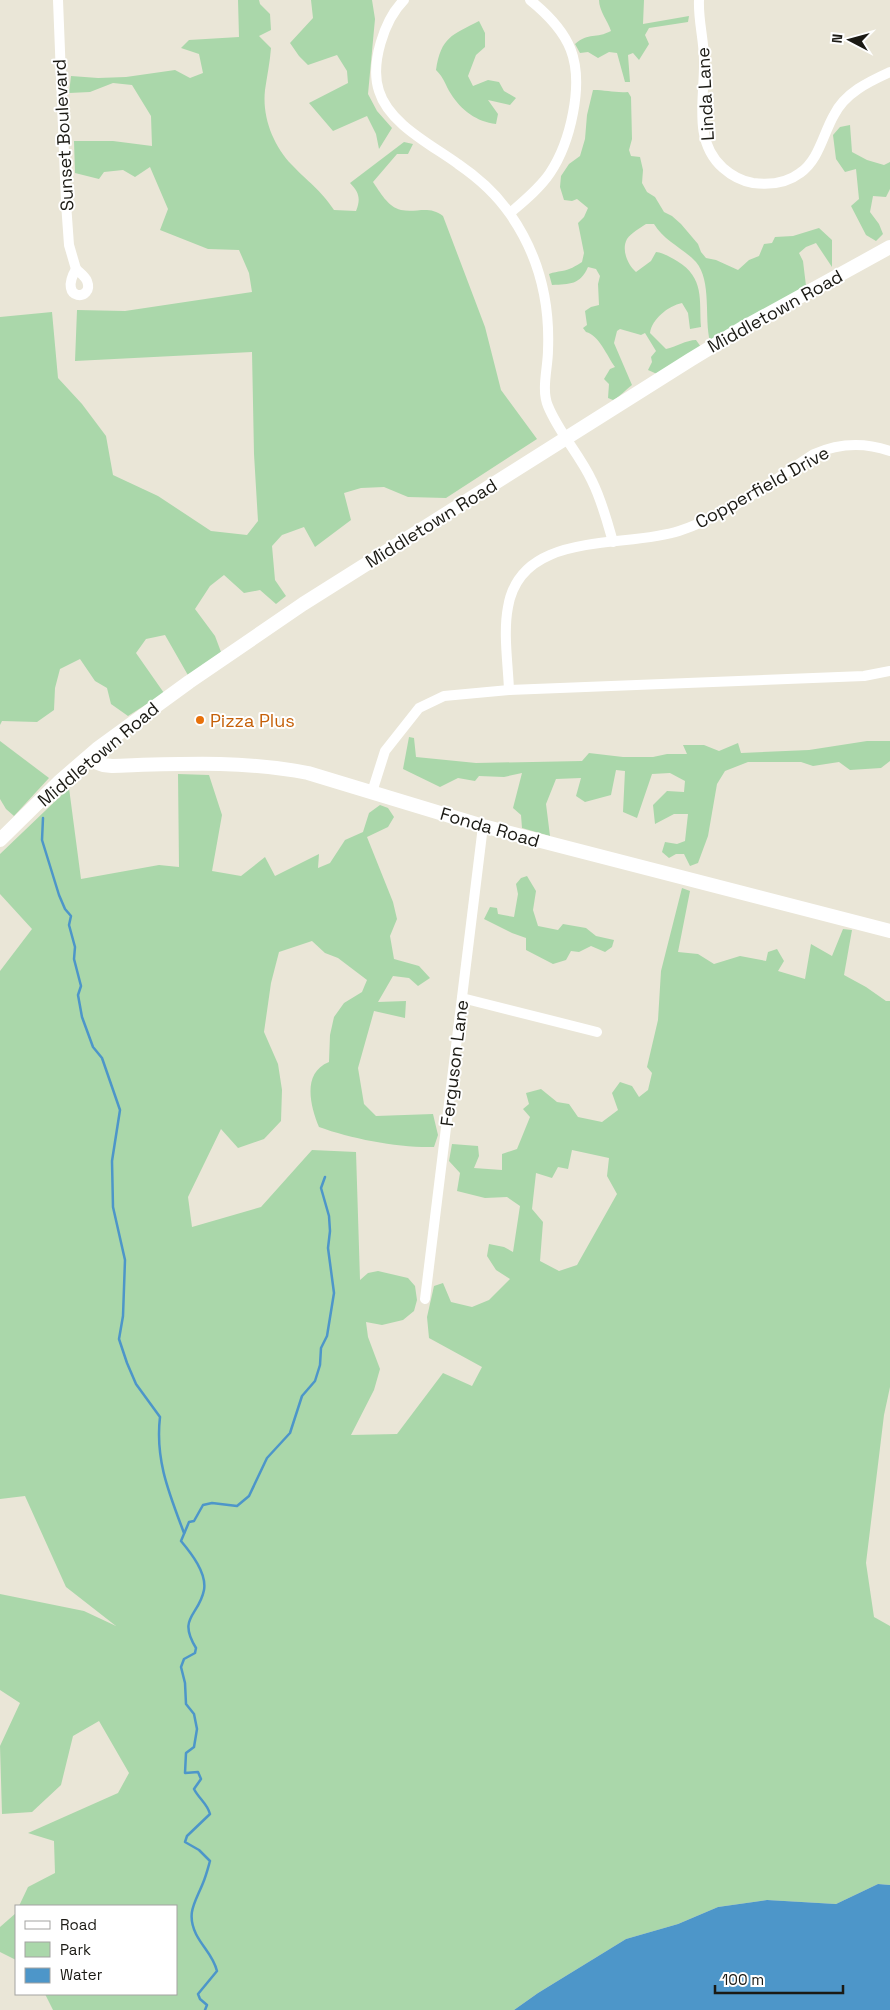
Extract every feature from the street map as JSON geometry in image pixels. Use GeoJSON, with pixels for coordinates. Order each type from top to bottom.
{"type":"FeatureCollection","features":[{"type":"Feature","properties":{"kind":"street","name":"Sunset Boulevard"},"geometry":{"type":"LineString","coordinates":[[58,0],[66,203],[69,244],[76,269]]}},
{"type":"Feature","properties":{"kind":"street"},"geometry":{"type":"LineString","coordinates":[[404,0],[392,14],[385,29],[378,56],[376,76],[378,90],[382,100],[408,129],[481,182],[510,213],[528,246],[539,271],[548,327],[545,389],[548,405],[592,480],[604,506],[613,542]]}},
{"type":"Feature","properties":{"kind":"street"},"geometry":{"type":"LineString","coordinates":[[510,213],[550,173],[568,136],[578,76],[567,41],[559,27],[530,0]]}},
{"type":"Feature","properties":{"kind":"street","name":"Linda Lane"},"geometry":{"type":"LineString","coordinates":[[699,0],[704,63],[702,120],[706,145],[714,160],[734,177],[744,181],[777,183],[800,174],[811,164],[834,114],[846,98],[862,86],[890,72]]}},
{"type":"Feature","properties":{"kind":"street","name":"Middletown Road"},"geometry":{"type":"LineString","coordinates":[[0,840],[60,781],[86,759],[181,687],[304,604],[741,329],[890,247]]}},
{"type":"Feature","properties":{"kind":"street","name":"Copperfield Drive"},"geometry":{"type":"LineString","coordinates":[[509,690],[508,608],[510,596],[531,566],[559,551],[658,537],[707,520],[828,448],[851,444],[877,447],[890,451]]}},
{"type":"Feature","properties":{"kind":"street"},"geometry":{"type":"LineString","coordinates":[[372,792],[385,751],[419,708],[444,696],[509,690],[864,676],[890,671]]}},
{"type":"Feature","properties":{"kind":"street","name":"Fonda Road"},"geometry":{"type":"LineString","coordinates":[[86,759],[112,766],[202,764],[280,767],[323,776],[483,826],[890,931]]}},
{"type":"Feature","properties":{"kind":"street","name":"Ferguson Lane"},"geometry":{"type":"LineString","coordinates":[[425,1299],[483,826]]}},
{"type":"Feature","properties":{"kind":"street"},"geometry":{"type":"LineString","coordinates":[[462,998],[597,1032]]}},
{"type":"Feature","properties":{"kind":"green space"},"geometry":{"type":"Polygon","coordinates":[[[238,0],[259,0],[260,4],[270,14],[271,30],[259,36],[271,48],[265,90],[265,110],[274,140],[285,157],[319,191],[334,210],[356,211],[358,196],[350,183],[404,142],[413,144],[408,154],[397,154],[373,182],[385,199],[396,208],[407,211],[433,211],[443,216],[485,327],[501,390],[537,439],[446,498],[408,497],[384,487],[361,488],[344,493],[351,520],[315,547],[304,527],[282,535],[272,546],[275,580],[286,596],[276,604],[260,590],[244,593],[224,575],[210,586],[195,609],[215,636],[221,652],[189,677],[165,635],[146,639],[136,653],[164,693],[128,716],[111,704],[107,688],[95,681],[80,659],[60,669],[55,688],[54,710],[37,722],[2,721],[0,725],[0,317],[52,312],[58,378],[82,404],[106,436],[113,475],[158,496],[211,531],[247,535],[258,521],[254,454],[252,352],[75,361],[77,310],[125,311],[252,292],[249,273],[239,250],[208,249],[160,230],[168,209],[150,167],[135,177],[123,170],[104,172],[99,179],[75,173],[74,141],[113,141],[152,146],[151,116],[132,85],[113,83],[90,92],[69,93],[71,76],[98,78],[126,77],[175,70],[190,78],[203,73],[199,54],[181,48],[189,40],[239,37],[238,0]]]}},
{"type":"Feature","properties":{"kind":"green space"},"geometry":{"type":"Polygon","coordinates":[[[311,0],[372,0],[375,19],[368,94],[377,111],[392,128],[379,149],[376,134],[367,116],[333,131],[309,103],[348,83],[347,71],[337,55],[308,65],[290,43],[313,18],[311,0]]]}},
{"type":"Feature","properties":{"kind":"green space"},"geometry":{"type":"Polygon","coordinates":[[[599,0],[644,0],[643,24],[689,16],[688,22],[649,28],[645,35],[649,44],[639,60],[633,53],[628,55],[630,82],[625,82],[617,53],[609,52],[598,58],[588,52],[580,53],[575,44],[584,38],[611,31],[600,8],[599,0]]]}},
{"type":"Feature","properties":{"kind":"green space"},"geometry":{"type":"Polygon","coordinates":[[[479,21],[485,33],[485,47],[476,55],[468,76],[473,86],[488,80],[499,82],[504,91],[516,98],[510,105],[488,100],[498,114],[496,124],[482,121],[465,110],[455,100],[436,70],[441,50],[449,38],[479,21]]]}},
{"type":"Feature","properties":{"kind":"green space"},"geometry":{"type":"Polygon","coordinates":[[[593,90],[628,92],[631,97],[632,139],[629,150],[631,156],[640,157],[643,170],[642,183],[647,192],[655,197],[664,212],[681,224],[698,244],[706,258],[716,260],[738,270],[749,260],[759,256],[764,244],[772,243],[775,237],[793,236],[819,228],[832,240],[832,267],[816,243],[806,247],[799,253],[803,261],[806,286],[710,341],[706,290],[701,270],[696,262],[668,240],[654,224],[646,224],[636,231],[627,239],[625,252],[630,265],[636,272],[651,261],[656,252],[662,253],[686,268],[692,275],[699,290],[701,327],[690,329],[688,313],[682,303],[671,307],[657,318],[650,333],[666,349],[696,340],[701,347],[657,374],[648,370],[652,362],[651,357],[656,351],[645,333],[641,335],[620,329],[617,331],[614,343],[632,385],[613,400],[608,398],[609,384],[604,379],[610,369],[615,367],[599,341],[583,328],[587,325],[585,311],[599,305],[598,284],[600,276],[596,269],[588,267],[582,277],[574,282],[552,285],[549,274],[567,270],[582,262],[584,253],[578,223],[584,217],[588,208],[577,199],[572,201],[564,200],[560,187],[561,176],[569,164],[580,156],[585,139],[587,115],[593,90]]]}},
{"type":"Feature","properties":{"kind":"green space"},"geometry":{"type":"Polygon","coordinates":[[[850,125],[852,152],[867,160],[884,165],[890,162],[890,189],[886,197],[873,196],[870,212],[879,224],[883,234],[876,241],[866,235],[851,206],[859,199],[856,169],[845,172],[836,159],[833,135],[840,127],[850,125]]]}},
{"type":"Feature","properties":{"kind":"green space"},"geometry":{"type":"Polygon","coordinates":[[[409,737],[414,738],[416,757],[476,763],[582,761],[589,753],[623,757],[687,754],[683,745],[704,745],[719,751],[738,743],[741,753],[809,750],[867,741],[890,741],[890,761],[881,768],[850,770],[839,762],[813,766],[801,762],[748,762],[725,771],[717,784],[708,836],[698,863],[690,866],[684,854],[676,854],[669,858],[662,852],[665,842],[677,844],[685,841],[688,814],[674,814],[655,824],[653,805],[667,791],[684,792],[685,781],[670,773],[652,774],[637,818],[623,812],[625,771],[616,770],[611,795],[585,802],[576,796],[581,778],[556,779],[546,804],[550,836],[522,828],[521,815],[513,808],[522,773],[504,777],[479,776],[475,781],[458,778],[440,787],[403,769],[409,737]]]}},
{"type":"Feature","properties":{"kind":"green space"},"geometry":{"type":"Polygon","coordinates":[[[0,741],[49,778],[14,816],[6,809],[0,799],[0,741]]]}},
{"type":"Feature","properties":{"kind":"green space"},"geometry":{"type":"Polygon","coordinates":[[[178,774],[209,775],[222,815],[212,871],[241,876],[265,857],[275,876],[319,854],[318,868],[330,863],[345,840],[363,832],[369,813],[380,805],[388,808],[394,817],[388,827],[367,837],[393,902],[397,919],[390,936],[394,959],[419,966],[430,978],[418,986],[409,978],[393,976],[378,1002],[406,1001],[405,1018],[374,1011],[358,1068],[364,1104],[376,1116],[433,1114],[438,1135],[434,1147],[376,1142],[319,1127],[311,1100],[310,1090],[312,1082],[320,1067],[329,1062],[330,1035],[334,1017],[344,1003],[362,992],[367,980],[338,958],[325,953],[312,941],[279,952],[271,983],[264,1032],[278,1064],[282,1090],[281,1121],[264,1139],[238,1148],[221,1129],[188,1197],[192,1227],[261,1207],[312,1150],[356,1152],[360,1280],[368,1273],[378,1271],[408,1278],[415,1286],[417,1300],[414,1311],[403,1320],[382,1325],[366,1322],[368,1337],[380,1369],[374,1390],[351,1435],[397,1434],[443,1373],[472,1386],[482,1367],[429,1338],[427,1317],[434,1286],[443,1283],[451,1302],[472,1307],[489,1300],[510,1279],[496,1270],[487,1256],[489,1244],[504,1247],[513,1252],[520,1206],[507,1197],[485,1198],[457,1191],[460,1173],[449,1161],[452,1144],[478,1146],[479,1156],[474,1168],[502,1170],[502,1154],[517,1149],[530,1117],[523,1109],[529,1104],[526,1093],[541,1089],[557,1102],[569,1104],[578,1117],[602,1122],[618,1110],[612,1093],[620,1082],[632,1086],[639,1097],[648,1090],[652,1073],[647,1067],[658,1020],[661,971],[682,888],[690,891],[678,952],[698,954],[714,964],[740,956],[766,961],[768,952],[777,949],[784,961],[778,971],[805,979],[811,944],[832,956],[843,929],[852,930],[844,975],[886,1001],[890,1001],[890,1387],[884,1415],[866,1563],[874,1617],[890,1626],[890,1885],[878,1884],[836,1904],[767,1900],[718,1907],[678,1924],[626,1939],[538,1993],[514,2010],[53,2010],[46,1995],[178,1995],[178,1905],[19,1905],[28,1887],[55,1873],[54,1841],[28,1833],[118,1793],[129,1773],[99,1721],[73,1736],[61,1785],[32,1812],[2,1814],[0,1746],[20,1703],[0,1690],[0,1594],[84,1611],[116,1626],[66,1587],[25,1496],[0,1499],[0,971],[32,929],[0,894],[0,854],[69,788],[81,879],[159,865],[179,867],[178,774]],[[572,1150],[568,1169],[558,1167],[552,1178],[536,1173],[532,1209],[543,1222],[540,1261],[559,1271],[577,1265],[617,1194],[607,1176],[609,1158],[572,1150]]]}},
{"type":"Feature","properties":{"kind":"green space"},"geometry":{"type":"Polygon","coordinates":[[[527,876],[536,891],[533,910],[538,926],[558,930],[563,924],[586,928],[596,936],[614,940],[612,947],[605,952],[591,946],[579,952],[571,951],[566,960],[553,964],[526,950],[526,938],[484,919],[490,907],[497,908],[498,914],[514,917],[518,894],[516,884],[521,878],[527,876]]]}},
{"type":"Feature","properties":{"kind":"green space"},"geometry":{"type":"Polygon","coordinates":[[[15,1914],[15,1960],[0,1952],[0,1927],[15,1914]]]}},
{"type":"Feature","properties":{"kind":"water"},"geometry":{"type":"Polygon","coordinates":[[[878,1884],[890,1885],[890,2010],[514,2010],[538,1993],[626,1939],[678,1924],[718,1907],[767,1900],[836,1904],[878,1884]]]}},
{"type":"Feature","properties":{"kind":"waterway"},"geometry":{"type":"LineString","coordinates":[[43,818],[42,840],[59,895],[65,909],[71,916],[69,925],[75,947],[74,959],[81,986],[78,995],[82,1017],[93,1047],[102,1058],[120,1110],[112,1161],[113,1207],[125,1260],[123,1316],[119,1339],[136,1384],[160,1417],[161,1462],[168,1490],[184,1533]]}},
{"type":"Feature","properties":{"kind":"waterway"},"geometry":{"type":"LineString","coordinates":[[205,2010],[207,2005],[200,1999],[198,1994],[217,1971],[213,1960],[196,1934],[193,1927],[192,1914],[210,1861],[199,1850],[185,1842],[187,1836],[210,1814],[194,1789],[201,1779],[198,1772],[185,1773],[186,1753],[194,1747],[197,1729],[194,1714],[186,1704],[185,1683],[181,1667],[184,1659],[195,1653],[196,1648],[191,1638],[189,1623],[201,1599],[204,1584],[201,1570],[181,1541],[189,1522],[194,1521],[203,1505],[212,1503],[237,1506],[249,1496],[267,1458],[290,1433],[302,1396],[315,1381],[320,1365],[321,1348],[327,1336],[334,1293],[328,1248],[329,1216],[321,1188],[325,1177]]}},
{"type":"Feature","properties":{"kind":"place","name":"Pizza Plus"},"geometry":{"type":"Point","coordinates":[200,720]}}]}
